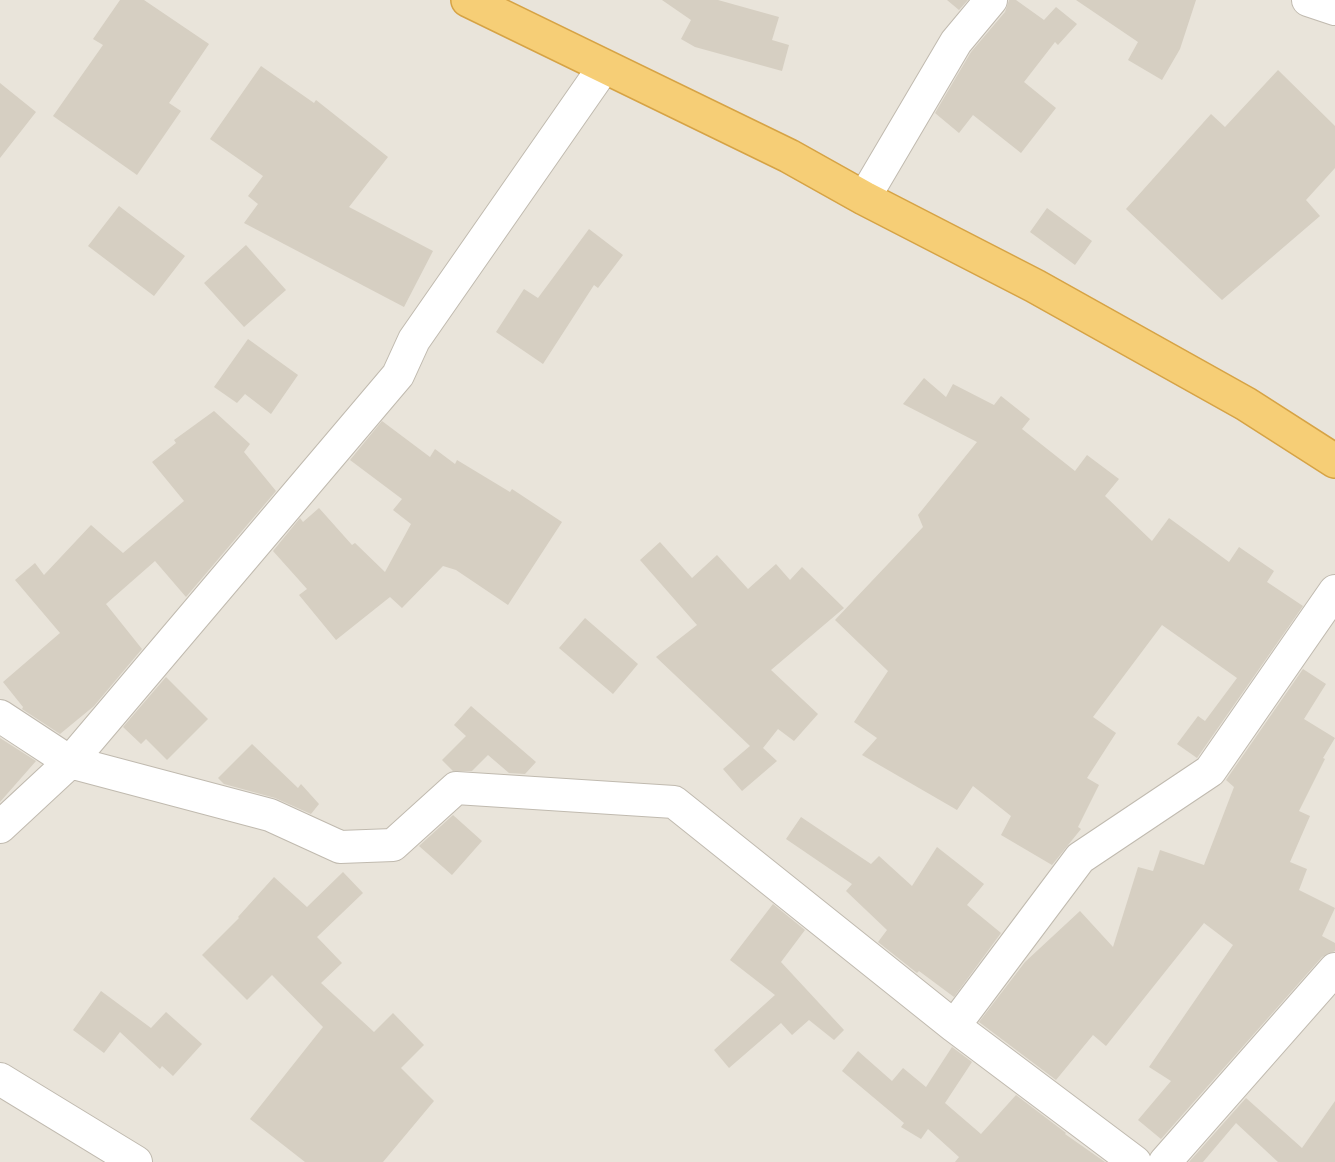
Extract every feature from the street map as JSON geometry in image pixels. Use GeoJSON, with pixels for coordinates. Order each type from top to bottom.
{"type":"FeatureCollection","features":[{"type":"Feature","properties":{"kind":"highway"},"geometry":{"type":"LineString","coordinates":[[468,0],[789,156],[864,198],[1035,285],[1246,404],[1335,461]]}},
{"type":"Feature","properties":{"kind":"street"},"geometry":{"type":"LineString","coordinates":[[864,198],[957,42],[991,0]]}},
{"type":"Feature","properties":{"kind":"street"},"geometry":{"type":"LineString","coordinates":[[1308,0],[1335,9]]}},
{"type":"Feature","properties":{"kind":"street"},"geometry":{"type":"LineString","coordinates":[[0,827],[70,762],[398,375],[414,340],[604,67]]}},
{"type":"Feature","properties":{"kind":"street"},"geometry":{"type":"LineString","coordinates":[[954,1026],[1080,858],[1210,771],[1335,591]]}},
{"type":"Feature","properties":{"kind":"street"},"geometry":{"type":"LineString","coordinates":[[0,716],[70,762],[270,815],[340,847],[393,845],[456,788],[674,802],[954,1026],[1136,1162]]}},
{"type":"Feature","properties":{"kind":"street"},"geometry":{"type":"LineString","coordinates":[[1165,1162],[1335,969]]}},
{"type":"Feature","properties":{"kind":"street"},"geometry":{"type":"LineString","coordinates":[[0,1079],[136,1162]]}},
{"type":"Feature","properties":{"kind":"shaded area"},"geometry":{"type":"Polygon","coordinates":[[[0,0],[1335,0],[1335,1162],[0,1162],[0,0]]]}},
{"type":"Feature","properties":{"kind":"building"},"geometry":{"type":"Polygon","coordinates":[[[120,0],[144,0],[209,44],[169,103],[181,111],[137,175],[53,116],[103,45],[93,39],[120,0]]]}},
{"type":"Feature","properties":{"kind":"building"},"geometry":{"type":"Polygon","coordinates":[[[662,0],[718,0],[779,17],[772,40],[789,45],[782,71],[695,47],[681,39],[691,20],[662,0]]]}},
{"type":"Feature","properties":{"kind":"building"},"geometry":{"type":"Polygon","coordinates":[[[947,0],[968,0],[959,10],[947,0]]]}},
{"type":"Feature","properties":{"kind":"building"},"geometry":{"type":"Polygon","coordinates":[[[1009,0],[1016,0],[1044,20],[1056,7],[1077,24],[1058,45],[1055,42],[1024,82],[1056,108],[1021,153],[973,115],[959,133],[935,113],[971,52],[1005,12],[1009,0]]]}},
{"type":"Feature","properties":{"kind":"building"},"geometry":{"type":"Polygon","coordinates":[[[1076,0],[1196,0],[1180,49],[1162,80],[1128,60],[1138,42],[1076,0]]]}},
{"type":"Feature","properties":{"kind":"building"},"geometry":{"type":"Polygon","coordinates":[[[261,66],[314,103],[316,100],[388,157],[349,207],[433,251],[404,307],[244,223],[258,204],[248,196],[263,176],[210,139],[261,66]]]}},
{"type":"Feature","properties":{"kind":"building"},"geometry":{"type":"Polygon","coordinates":[[[1278,70],[1335,126],[1335,168],[1306,200],[1320,216],[1222,300],[1126,209],[1211,114],[1225,127],[1278,70]]]}},
{"type":"Feature","properties":{"kind":"building"},"geometry":{"type":"Polygon","coordinates":[[[0,83],[36,112],[0,158],[0,83]]]}},
{"type":"Feature","properties":{"kind":"building"},"geometry":{"type":"Polygon","coordinates":[[[119,206],[185,256],[154,296],[88,246],[119,206]]]}},
{"type":"Feature","properties":{"kind":"building"},"geometry":{"type":"Polygon","coordinates":[[[1047,208],[1092,241],[1075,265],[1030,232],[1047,208]]]}},
{"type":"Feature","properties":{"kind":"building"},"geometry":{"type":"Polygon","coordinates":[[[589,229],[623,255],[598,288],[594,285],[543,364],[496,332],[524,289],[538,298],[589,229]]]}},
{"type":"Feature","properties":{"kind":"building"},"geometry":{"type":"Polygon","coordinates":[[[246,245],[286,290],[244,327],[204,283],[246,245]]]}},
{"type":"Feature","properties":{"kind":"building"},"geometry":{"type":"Polygon","coordinates":[[[248,339],[298,375],[271,414],[245,394],[237,403],[214,387],[248,339]]]}},
{"type":"Feature","properties":{"kind":"building"},"geometry":{"type":"Polygon","coordinates":[[[924,378],[946,397],[953,384],[994,405],[1001,396],[1030,419],[1022,429],[1075,471],[1087,455],[1119,479],[1105,496],[1152,541],[1169,518],[1229,562],[1239,547],[1274,571],[1267,582],[1303,606],[1197,758],[1177,744],[1198,716],[1205,721],[1237,678],[1162,625],[1093,717],[1116,733],[1087,778],[1099,785],[1078,827],[1081,829],[1052,865],[1001,835],[1011,816],[973,786],[957,810],[862,755],[877,738],[854,722],[888,671],[835,620],[923,527],[918,515],[977,442],[903,404],[924,378]]]}},
{"type":"Feature","properties":{"kind":"building"},"geometry":{"type":"Polygon","coordinates":[[[214,411],[250,444],[244,452],[276,491],[186,597],[155,561],[106,604],[142,649],[94,706],[60,734],[22,709],[23,707],[3,682],[60,633],[15,580],[35,563],[44,575],[91,525],[123,553],[184,501],[152,462],[176,443],[174,440],[214,411]]]}},
{"type":"Feature","properties":{"kind":"building"},"geometry":{"type":"Polygon","coordinates":[[[382,421],[430,457],[435,449],[455,464],[457,460],[510,492],[512,489],[562,522],[508,605],[456,570],[443,566],[402,608],[390,597],[336,640],[299,595],[307,589],[273,551],[300,518],[303,522],[319,508],[352,545],[355,543],[385,572],[411,524],[393,510],[402,499],[350,460],[382,421]]]}},
{"type":"Feature","properties":{"kind":"building"},"geometry":{"type":"Polygon","coordinates":[[[660,542],[692,578],[717,555],[748,589],[776,564],[790,580],[802,567],[844,608],[771,670],[818,714],[794,741],[778,729],[763,748],[777,761],[742,791],[723,769],[750,746],[656,657],[697,625],[640,560],[660,542]]]}},
{"type":"Feature","properties":{"kind":"building"},"geometry":{"type":"Polygon","coordinates":[[[585,618],[638,664],[613,694],[559,648],[585,618]]]}},
{"type":"Feature","properties":{"kind":"building"},"geometry":{"type":"Polygon","coordinates":[[[1303,669],[1326,684],[1304,719],[1335,738],[1323,758],[1325,759],[1299,811],[1310,816],[1290,862],[1307,869],[1299,890],[1335,908],[1322,936],[1335,943],[1335,951],[1322,957],[1161,1139],[1138,1120],[1171,1081],[1149,1067],[1233,945],[1204,923],[1106,1046],[1093,1035],[1056,1080],[979,1022],[1025,962],[1080,911],[1113,947],[1138,867],[1153,871],[1160,850],[1204,865],[1234,787],[1226,780],[1303,669]]]}},
{"type":"Feature","properties":{"kind":"building"},"geometry":{"type":"Polygon","coordinates":[[[166,677],[208,719],[167,760],[146,739],[141,744],[123,727],[166,677]]]}},
{"type":"Feature","properties":{"kind":"building"},"geometry":{"type":"Polygon","coordinates":[[[471,706],[536,762],[525,774],[509,773],[488,755],[472,771],[453,771],[442,760],[466,736],[454,725],[471,706]]]}},
{"type":"Feature","properties":{"kind":"building"},"geometry":{"type":"Polygon","coordinates":[[[0,738],[36,761],[0,802],[0,738]]]}},
{"type":"Feature","properties":{"kind":"building"},"geometry":{"type":"Polygon","coordinates":[[[252,744],[298,788],[301,784],[319,804],[311,814],[275,798],[224,784],[218,778],[252,744]]]}},
{"type":"Feature","properties":{"kind":"building"},"geometry":{"type":"Polygon","coordinates":[[[453,815],[482,841],[452,875],[419,846],[453,815]]]}},
{"type":"Feature","properties":{"kind":"building"},"geometry":{"type":"Polygon","coordinates":[[[801,817],[871,864],[879,856],[912,886],[937,847],[984,884],[967,905],[1001,933],[954,997],[919,971],[917,973],[878,942],[887,930],[846,891],[852,884],[786,839],[801,817]]]}},
{"type":"Feature","properties":{"kind":"building"},"geometry":{"type":"Polygon","coordinates":[[[343,872],[363,893],[317,937],[342,963],[321,983],[374,1032],[393,1013],[424,1045],[401,1068],[434,1101],[383,1162],[305,1162],[250,1119],[323,1027],[272,975],[247,1000],[202,955],[239,918],[274,877],[307,907],[343,872]]]}},
{"type":"Feature","properties":{"kind":"building"},"geometry":{"type":"Polygon","coordinates":[[[773,904],[805,930],[781,962],[844,1030],[834,1040],[809,1020],[792,1035],[781,1023],[729,1068],[714,1050],[775,995],[730,960],[773,904]]]}},
{"type":"Feature","properties":{"kind":"building"},"geometry":{"type":"Polygon","coordinates":[[[101,991],[151,1028],[166,1012],[202,1044],[173,1076],[162,1066],[160,1069],[120,1032],[104,1053],[73,1030],[101,991]]]}},
{"type":"Feature","properties":{"kind":"building"},"geometry":{"type":"Polygon","coordinates":[[[952,1047],[972,1062],[945,1103],[981,1134],[1016,1095],[1105,1162],[955,1162],[959,1157],[928,1129],[921,1139],[901,1127],[904,1123],[842,1071],[858,1051],[892,1081],[903,1068],[926,1087],[952,1047]]]}},
{"type":"Feature","properties":{"kind":"building"},"geometry":{"type":"Polygon","coordinates":[[[1246,1098],[1302,1148],[1335,1101],[1335,1162],[1278,1162],[1236,1123],[1203,1162],[1189,1162],[1246,1098]]]}}]}
